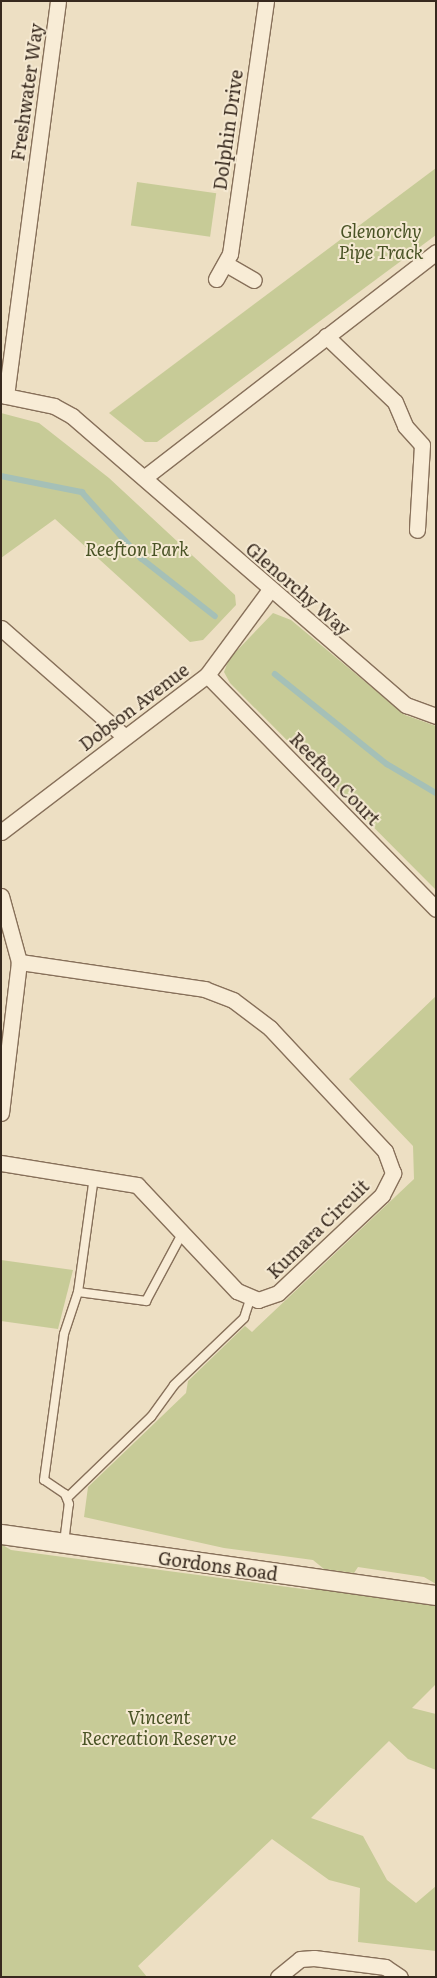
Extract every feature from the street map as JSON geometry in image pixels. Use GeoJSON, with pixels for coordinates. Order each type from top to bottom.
{"type":"FeatureCollection","features":[{"type":"Feature","properties":{"kind":"street","name":"Freshwater Way"},"geometry":{"type":"LineString","coordinates":[[4,396],[58,1]]}},
{"type":"Feature","properties":{"kind":"street","name":"Dolphin Drive"},"geometry":{"type":"LineString","coordinates":[[216,279],[226,264],[266,1]]}},
{"type":"Feature","properties":{"kind":"street"},"geometry":{"type":"LineString","coordinates":[[145,477],[436,252]]}},
{"type":"Feature","properties":{"kind":"street"},"geometry":{"type":"LineString","coordinates":[[226,264],[254,280]]}},
{"type":"Feature","properties":{"kind":"street"},"geometry":{"type":"LineString","coordinates":[[326,336],[395,402],[405,426],[422,445],[417,530]]}},
{"type":"Feature","properties":{"kind":"street","name":"Glenorchy Way"},"geometry":{"type":"LineString","coordinates":[[4,396],[54,406],[72,416],[145,477],[269,591],[406,705],[436,716]]}},
{"type":"Feature","properties":{"kind":"street","name":"Dobson Avenue"},"geometry":{"type":"LineString","coordinates":[[1,832],[207,675],[269,591]]}},
{"type":"Feature","properties":{"kind":"street"},"geometry":{"type":"LineString","coordinates":[[1,628],[125,737]]}},
{"type":"Feature","properties":{"kind":"street","name":"Reefton Court"},"geometry":{"type":"LineString","coordinates":[[207,675],[436,909]]}},
{"type":"Feature","properties":{"kind":"street"},"geometry":{"type":"LineString","coordinates":[[1,896],[19,962],[2,1110]]}},
{"type":"Feature","properties":{"kind":"street","name":"Kumara Circuit"},"geometry":{"type":"LineString","coordinates":[[19,962],[206,989],[233,1000],[270,1028],[385,1151],[393,1173],[382,1195],[278,1293],[269,1299],[250,1299]]}},
{"type":"Feature","properties":{"kind":"street"},"geometry":{"type":"LineString","coordinates":[[1,1163],[94,1175],[137,1185],[250,1299]]}},
{"type":"Feature","properties":{"kind":"street","name":"Gordons Road"},"geometry":{"type":"LineString","coordinates":[[1,1534],[436,1595]]}},
{"type":"Feature","properties":{"kind":"street"},"geometry":{"type":"LineString","coordinates":[[278,1977],[300,1959],[314,1958],[385,1967],[400,1977]]}},
{"type":"Feature","properties":{"kind":"lane"},"geometry":{"type":"LineString","coordinates":[[67,1498],[44,1480],[64,1334],[78,1292],[94,1175]]}},
{"type":"Feature","properties":{"kind":"lane"},"geometry":{"type":"LineString","coordinates":[[78,1292],[146,1301],[183,1232]]}},
{"type":"Feature","properties":{"kind":"lane"},"geometry":{"type":"LineString","coordinates":[[64,1543],[67,1498],[151,1418],[174,1385],[244,1318],[250,1299]]}},
{"type":"Feature","properties":{"kind":"green space","name":"Glenorchy Pipe Track"},"geometry":{"type":"Polygon","coordinates":[[[436,168],[436,235],[157,442],[145,442],[109,413],[436,168]]]}},
{"type":"Feature","properties":{"kind":"green space"},"geometry":{"type":"Polygon","coordinates":[[[137,182],[216,193],[210,237],[131,226],[137,182]]]}},
{"type":"Feature","properties":{"kind":"green space","name":"Reefton Park"},"geometry":{"type":"Polygon","coordinates":[[[1,413],[39,423],[109,478],[235,595],[236,605],[203,640],[190,642],[55,519],[1,558],[1,413]]]}},
{"type":"Feature","properties":{"kind":"green space"},"geometry":{"type":"Polygon","coordinates":[[[273,613],[291,620],[405,715],[436,726],[436,890],[230,683],[224,672],[229,659],[273,613]]]}},
{"type":"Feature","properties":{"kind":"green space"},"geometry":{"type":"Polygon","coordinates":[[[436,996],[436,1584],[424,1577],[358,1567],[354,1573],[324,1569],[313,1560],[224,1548],[84,1517],[88,1487],[186,1393],[188,1381],[245,1326],[252,1332],[414,1179],[413,1146],[349,1079],[436,996]]]}},
{"type":"Feature","properties":{"kind":"green space"},"geometry":{"type":"Polygon","coordinates":[[[1,1260],[73,1270],[58,1329],[1,1321],[1,1260]]]}},
{"type":"Feature","properties":{"kind":"green space","name":"Vincent Recreation Reserve"},"geometry":{"type":"Polygon","coordinates":[[[1,1544],[11,1550],[310,1590],[319,1586],[436,1601],[436,1684],[412,1708],[436,1714],[436,1770],[408,1759],[389,1741],[311,1818],[363,1836],[387,1880],[416,1903],[436,1886],[436,1951],[358,1942],[360,1888],[329,1880],[272,1839],[138,1966],[147,1977],[1,1977],[1,1544]]]}},
{"type":"Feature","properties":{"kind":"waterway"},"geometry":{"type":"LineString","coordinates":[[1,476],[82,492],[141,558],[215,616]]}},
{"type":"Feature","properties":{"kind":"waterway"},"geometry":{"type":"LineString","coordinates":[[275,674],[387,764],[436,793]]}}]}
